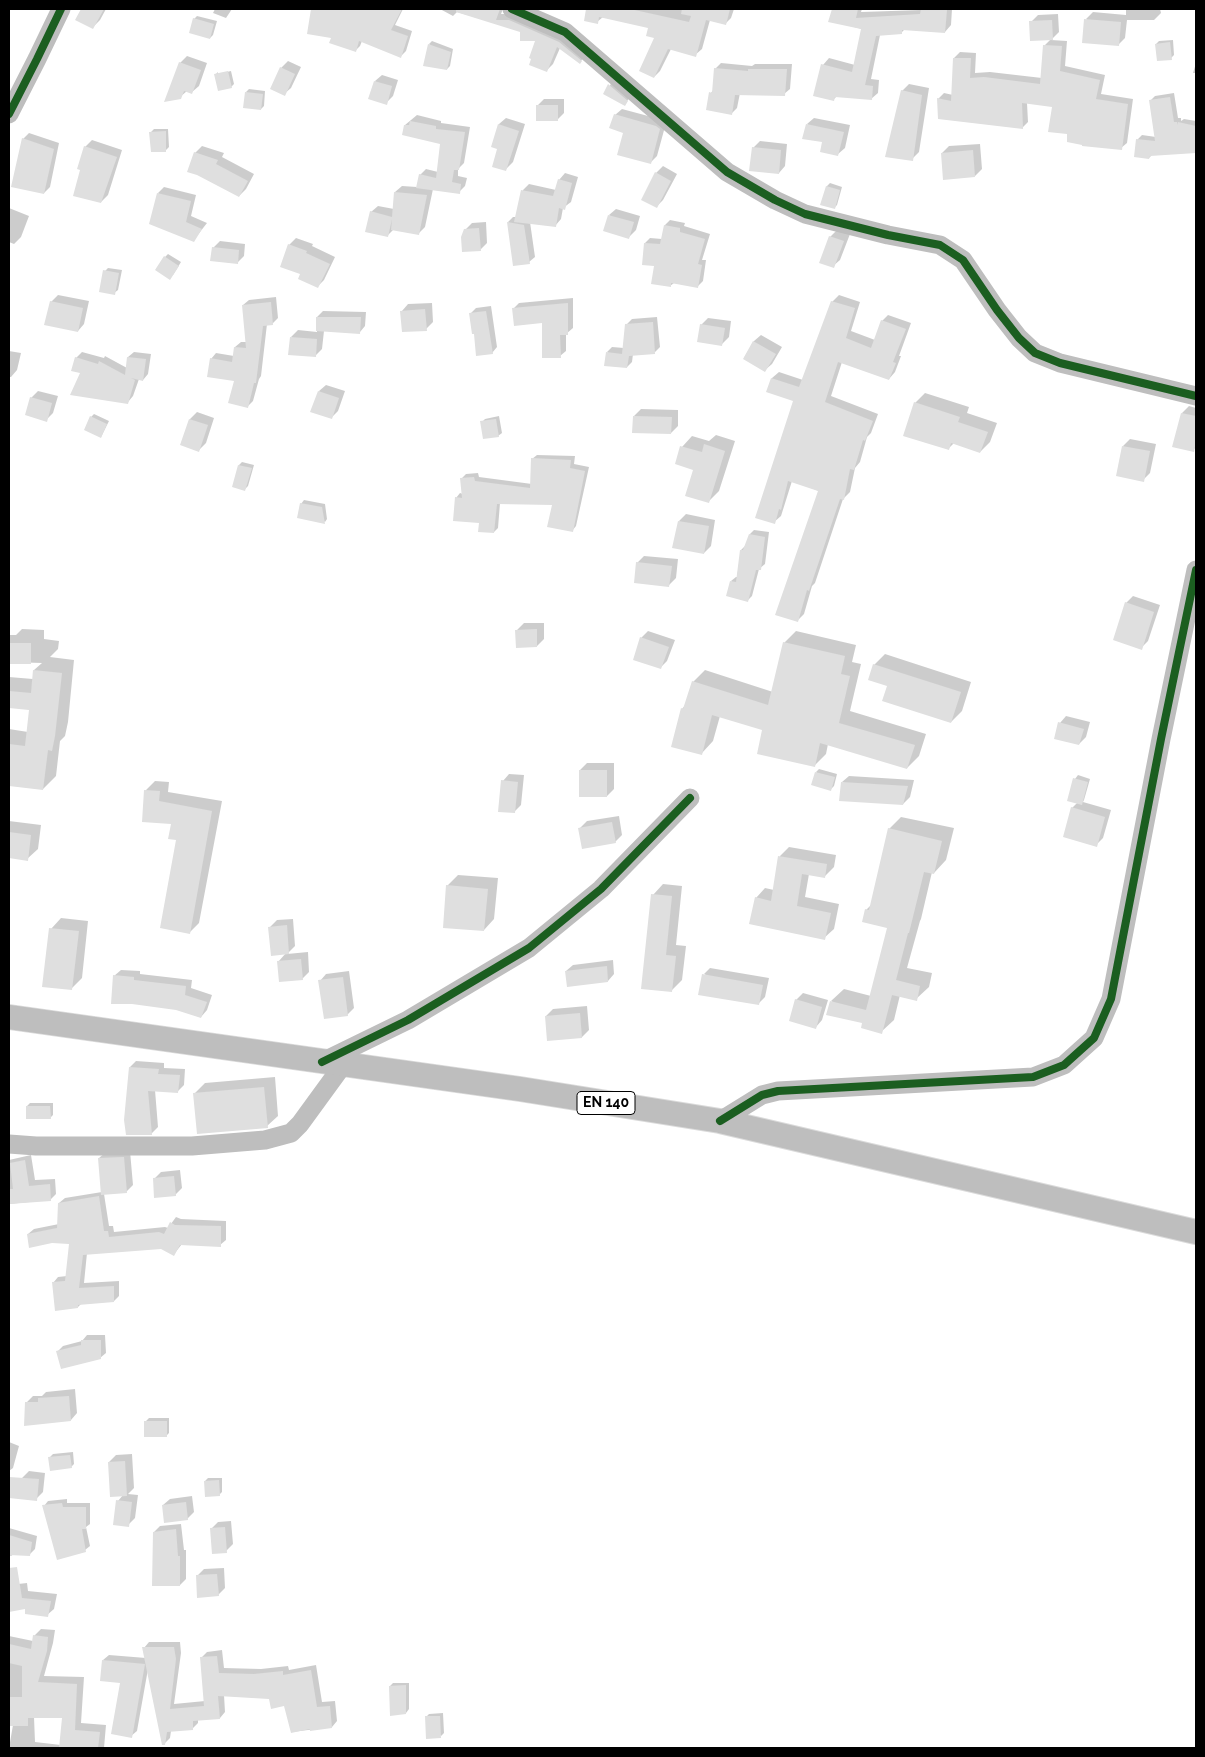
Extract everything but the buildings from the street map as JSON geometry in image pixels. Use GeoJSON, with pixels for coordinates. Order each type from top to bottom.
{"type":"FeatureCollection","features":[{"type":"Feature","properties":{"kind":"main road","name":"EN 140"},"geometry":{"type":"LineString","coordinates":[[9,1017],[520,1090],[720,1121],[1196,1232]]}},
{"type":"Feature","properties":{"kind":"street"},"geometry":{"type":"LineString","coordinates":[[9,114],[38,59],[61,9]]}},
{"type":"Feature","properties":{"kind":"street"},"geometry":{"type":"LineString","coordinates":[[512,9],[565,32],[727,172],[775,200],[806,214],[888,235],[940,245],[963,260],[1018,338],[1034,354],[1060,363],[1196,396]]}},
{"type":"Feature","properties":{"kind":"street"},"geometry":{"type":"LineString","coordinates":[[720,1121],[762,1095],[778,1091],[1033,1077],[1064,1065],[1094,1038],[1111,999],[1196,570]]}},
{"type":"Feature","properties":{"kind":"street"},"geometry":{"type":"LineString","coordinates":[[9,1144],[36,1146],[192,1146],[265,1140],[291,1133],[300,1124],[332,1063],[529,948],[601,889],[690,798]]}},
{"type":"Feature","properties":{"kind":"cycle path"},"geometry":{"type":"LineString","coordinates":[[9,114],[61,9]]}},
{"type":"Feature","properties":{"kind":"cycle path"},"geometry":{"type":"LineString","coordinates":[[512,9],[565,32],[727,172],[775,200],[805,214],[888,235],[940,245],[963,260],[997,310],[1019,338],[1035,353],[1060,363],[1196,396]]}},
{"type":"Feature","properties":{"kind":"cycle path"},"geometry":{"type":"LineString","coordinates":[[720,1121],[762,1095],[778,1091],[1033,1077],[1064,1065],[1094,1038],[1111,999],[1196,570]]}},
{"type":"Feature","properties":{"kind":"cycle path"},"geometry":{"type":"LineString","coordinates":[[322,1062],[408,1020],[529,948],[601,889],[690,798]]}}]}
